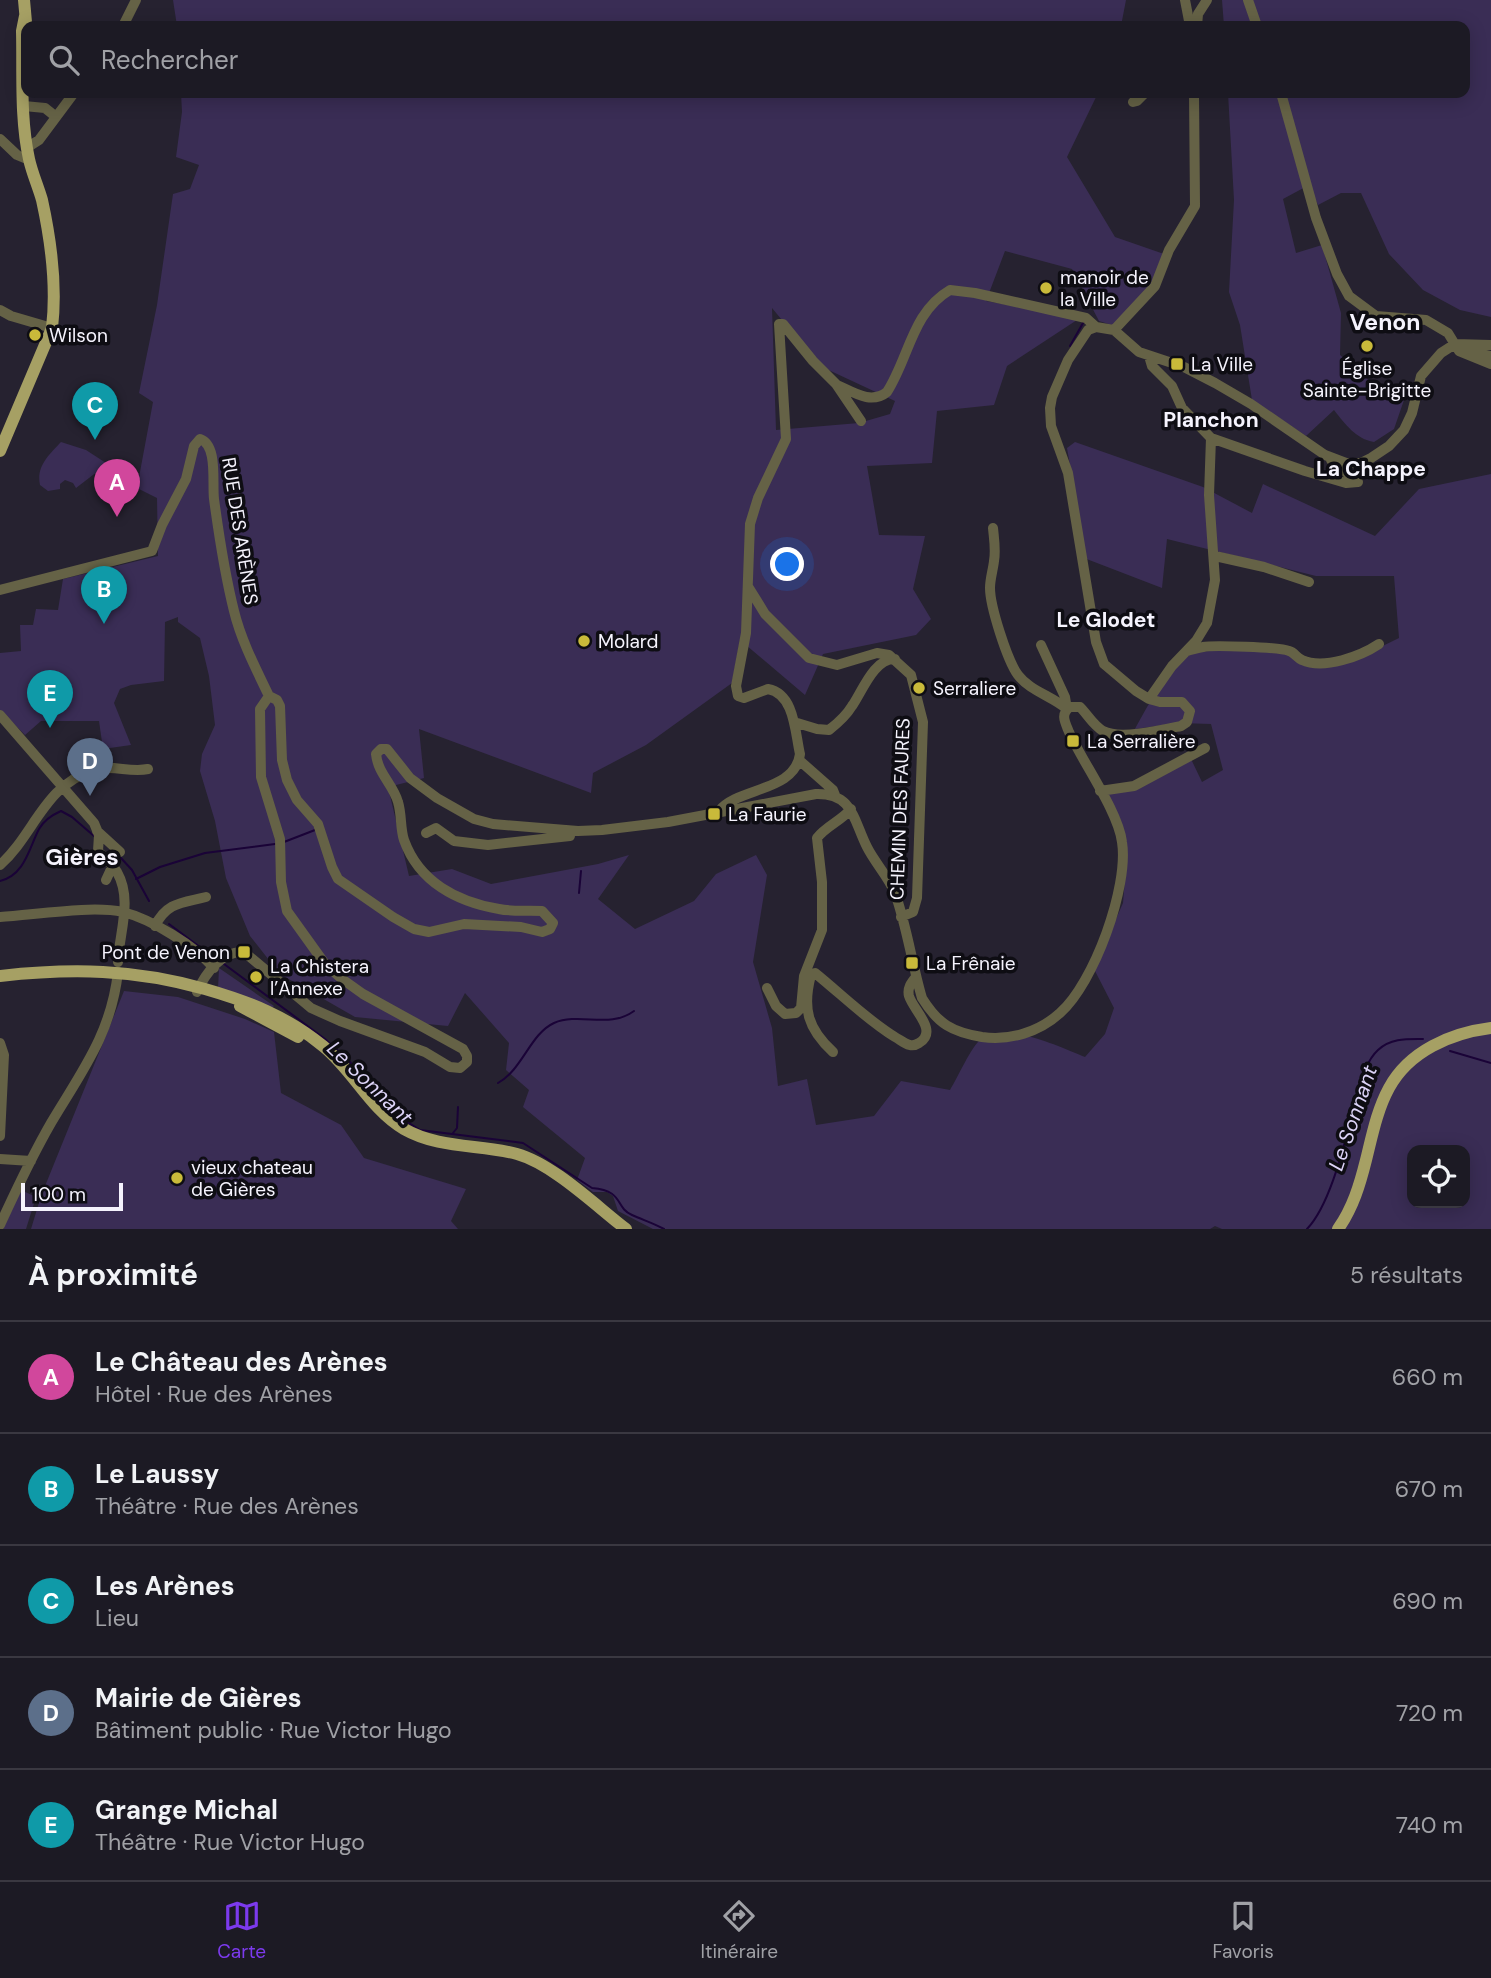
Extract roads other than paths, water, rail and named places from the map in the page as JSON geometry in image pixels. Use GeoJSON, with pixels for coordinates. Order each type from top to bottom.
{"type":"FeatureCollection","features":[{"type":"Feature","properties":{"kind":"main road"},"geometry":{"type":"LineString","coordinates":[[24,0],[25,21]]}},
{"type":"Feature","properties":{"kind":"main road"},"geometry":{"type":"LineString","coordinates":[[0,448],[52,328],[54,310],[50,245],[41,198],[28,153],[27,102]]}},
{"type":"Feature","properties":{"kind":"main road"},"geometry":{"type":"LineString","coordinates":[[0,976],[64,971],[117,971],[157,977],[250,1002],[296,1026],[332,1054],[387,1116],[404,1129],[438,1142],[517,1154],[534,1161],[550,1170],[626,1229]]}},
{"type":"Feature","properties":{"kind":"main road"},"geometry":{"type":"LineString","coordinates":[[0,982],[117,971]]}},
{"type":"Feature","properties":{"kind":"main road"},"geometry":{"type":"LineString","coordinates":[[1339,1229],[1358,1193],[1377,1120],[1388,1088],[1398,1074],[1409,1062],[1441,1041],[1491,1028]]}},
{"type":"Feature","properties":{"kind":"street"},"geometry":{"type":"LineString","coordinates":[[126,21],[136,0]]}},
{"type":"Feature","properties":{"kind":"street"},"geometry":{"type":"LineString","coordinates":[[1185,0],[1189,21]]}},
{"type":"Feature","properties":{"kind":"street"},"geometry":{"type":"LineString","coordinates":[[1197,21],[1198,14],[1207,0]]}},
{"type":"Feature","properties":{"kind":"street"},"geometry":{"type":"LineString","coordinates":[[1248,0],[1255,21]]}},
{"type":"Feature","properties":{"kind":"street"},"geometry":{"type":"LineString","coordinates":[[0,139],[17,155],[28,153],[70,98]]}},
{"type":"Feature","properties":{"kind":"street"},"geometry":{"type":"LineString","coordinates":[[1133,102],[1138,98]]}},
{"type":"Feature","properties":{"kind":"street"},"geometry":{"type":"LineString","coordinates":[[1114,330],[1155,286],[1169,250],[1195,206],[1194,98]]}},
{"type":"Feature","properties":{"kind":"street"},"geometry":{"type":"LineString","coordinates":[[1282,98],[1316,218],[1337,274],[1349,296],[1376,316],[1426,320],[1448,333],[1457,347],[1491,364]]}},
{"type":"Feature","properties":{"kind":"street"},"geometry":{"type":"LineString","coordinates":[[27,102],[45,108],[55,117]]}},
{"type":"Feature","properties":{"kind":"street"},"geometry":{"type":"LineString","coordinates":[[836,384],[871,398],[887,392],[920,320],[930,307],[950,290],[975,293],[1086,318],[1096,327]]}},
{"type":"Feature","properties":{"kind":"street"},"geometry":{"type":"LineString","coordinates":[[0,310],[52,328]]}},
{"type":"Feature","properties":{"kind":"street"},"geometry":{"type":"LineString","coordinates":[[861,421],[836,384],[780,323],[778,328],[786,439],[755,506],[748,546],[746,633],[736,687],[738,696],[744,698],[773,690],[786,702],[794,722],[799,760],[851,809],[867,846],[894,892],[922,998],[930,1012],[946,1026],[973,1035],[1006,1038],[1023,1035],[1061,1012],[1076,995],[1108,929],[1118,900],[1123,871],[1122,841],[1115,820],[1063,719],[1067,709],[1065,697],[1041,645]]}},
{"type":"Feature","properties":{"kind":"street"},"geometry":{"type":"LineString","coordinates":[[1067,709],[1080,707],[1104,732],[1116,734],[1181,726],[1187,722],[1191,711],[1182,702],[1149,699],[1112,672],[1100,656],[1090,615],[1068,472],[1050,421],[1052,397],[1069,360],[1088,330],[1096,327],[1114,330],[1139,352],[1184,366],[1215,383],[1325,455],[1358,482],[1346,483],[1305,471],[1211,438],[1182,408],[1172,386],[1152,366],[1149,356]]}},
{"type":"Feature","properties":{"kind":"street"},"geometry":{"type":"LineString","coordinates":[[1325,455],[1346,463],[1361,463],[1389,446],[1404,430],[1426,368],[1441,353],[1457,347],[1491,345]]}},
{"type":"Feature","properties":{"kind":"street"},"geometry":{"type":"LineString","coordinates":[[1457,347],[1491,356]]}},
{"type":"Feature","properties":{"kind":"street"},"geometry":{"type":"LineString","coordinates":[[1149,699],[1207,624],[1215,580],[1209,495],[1211,438]]}},
{"type":"Feature","properties":{"kind":"street","name":"RUE DES ARÈNES"},"geometry":{"type":"LineString","coordinates":[[0,590],[152,551],[186,479],[194,446],[200,439],[204,440],[210,447],[214,497],[234,612],[248,653],[268,696]]}},
{"type":"Feature","properties":{"kind":"street"},"geometry":{"type":"LineString","coordinates":[[993,528],[995,558],[990,589],[995,617],[1018,675],[1067,709]]}},
{"type":"Feature","properties":{"kind":"street"},"geometry":{"type":"LineString","coordinates":[[1215,556],[1264,567],[1309,582]]}},
{"type":"Feature","properties":{"kind":"street"},"geometry":{"type":"LineString","coordinates":[[748,586],[765,614],[809,658],[836,665],[877,653],[890,655],[895,659]]}},
{"type":"Feature","properties":{"kind":"street"},"geometry":{"type":"LineString","coordinates":[[1183,653],[1205,646],[1272,648],[1290,651],[1303,661],[1325,662],[1364,654],[1379,644]]}},
{"type":"Feature","properties":{"kind":"street"},"geometry":{"type":"LineString","coordinates":[[794,722],[829,730],[852,708],[872,674],[887,660],[895,659]]}},
{"type":"Feature","properties":{"kind":"street","name":"CHEMIN DES FAURES"},"geometry":{"type":"LineString","coordinates":[[895,659],[911,675],[923,722],[917,898],[913,912],[901,917]]}},
{"type":"Feature","properties":{"kind":"street"},"geometry":{"type":"LineString","coordinates":[[205,992],[217,963],[230,952],[244,952],[311,1008],[425,1052],[450,1067],[460,1068],[467,1062],[463,1049],[363,994],[325,964],[287,911],[281,882],[281,843],[261,777],[260,709],[268,696],[277,700],[280,706],[282,760],[291,790],[320,828],[338,879],[408,926],[429,932],[464,924],[521,927],[542,932],[550,929],[553,923],[542,911],[498,909],[442,890],[423,874],[404,839],[398,801],[381,772],[376,754],[381,749],[387,749],[410,778],[474,819],[493,824],[578,831],[647,825],[816,794],[835,795]]}},
{"type":"Feature","properties":{"kind":"street"},"geometry":{"type":"LineString","coordinates":[[0,715],[94,823],[98,851],[115,869],[123,889],[125,913],[112,1006],[97,1048],[31,1160],[0,1224]]}},
{"type":"Feature","properties":{"kind":"street"},"geometry":{"type":"LineString","coordinates":[[1100,791],[1135,786],[1205,748]]}},
{"type":"Feature","properties":{"kind":"street"},"geometry":{"type":"LineString","coordinates":[[718,813],[719,809],[737,797],[789,775],[799,760]]}},
{"type":"Feature","properties":{"kind":"street"},"geometry":{"type":"LineString","coordinates":[[0,865],[63,786],[95,769],[148,769]]}},
{"type":"Feature","properties":{"kind":"street"},"geometry":{"type":"LineString","coordinates":[[768,988],[776,1006],[785,1014],[796,1013],[801,1008],[804,976],[822,930],[822,870],[817,838],[851,809]]}},
{"type":"Feature","properties":{"kind":"street"},"geometry":{"type":"LineString","coordinates":[[426,833],[436,828],[454,841],[488,845],[561,835],[574,836],[578,831]]}},
{"type":"Feature","properties":{"kind":"street"},"geometry":{"type":"LineString","coordinates":[[98,837],[120,852]]}},
{"type":"Feature","properties":{"kind":"street"},"geometry":{"type":"LineString","coordinates":[[106,880],[115,869]]}},
{"type":"Feature","properties":{"kind":"street"},"geometry":{"type":"LineString","coordinates":[[155,926],[159,916],[170,907],[206,897]]}},
{"type":"Feature","properties":{"kind":"street"},"geometry":{"type":"LineString","coordinates":[[0,917],[85,910],[125,913],[155,926],[217,963]]}},
{"type":"Feature","properties":{"kind":"street"},"geometry":{"type":"LineString","coordinates":[[833,1052],[818,1038],[809,1021],[806,1005],[811,975],[815,973],[889,1033],[909,1045],[917,1045],[924,1040],[927,1032],[926,1025],[909,997],[909,985],[916,977]]}},
{"type":"Feature","properties":{"kind":"street"},"geometry":{"type":"LineString","coordinates":[[0,1043],[4,1055],[0,1136]]}},
{"type":"Feature","properties":{"kind":"street"},"geometry":{"type":"LineString","coordinates":[[0,1158],[31,1160]]}},
{"type":"Feature","properties":{"kind":"waterway"},"geometry":{"type":"LineString","coordinates":[[1070,346],[1083,323]]}},
{"type":"Feature","properties":{"kind":"waterway","name":"Le Sonnant"},"geometry":{"type":"LineString","coordinates":[[0,881],[21,867],[41,826],[48,818],[61,811],[94,836]]}},
{"type":"Feature","properties":{"kind":"waterway"},"geometry":{"type":"LineString","coordinates":[[284,842],[315,830]]}},
{"type":"Feature","properties":{"kind":"waterway"},"geometry":{"type":"LineString","coordinates":[[136,879],[160,867],[205,853],[275,844]]}},
{"type":"Feature","properties":{"kind":"waterway","name":"Le Sonnant"},"geometry":{"type":"LineString","coordinates":[[120,857],[132,870],[149,901]]}},
{"type":"Feature","properties":{"kind":"waterway"},"geometry":{"type":"LineString","coordinates":[[579,893],[581,871]]}},
{"type":"Feature","properties":{"kind":"waterway","name":"Le Sonnant"},"geometry":{"type":"LineString","coordinates":[[169,924],[216,959]]}},
{"type":"Feature","properties":{"kind":"waterway","name":"Le Sonnant"},"geometry":{"type":"LineString","coordinates":[[224,964],[325,1039],[349,1061],[398,1116],[420,1130],[523,1143],[592,1188],[610,1192],[626,1212],[664,1229]]}},
{"type":"Feature","properties":{"kind":"waterway"},"geometry":{"type":"LineString","coordinates":[[498,1083],[514,1069],[539,1035],[554,1023],[574,1019],[615,1019],[634,1011]]}},
{"type":"Feature","properties":{"kind":"waterway","name":"Le Sonnant"},"geometry":{"type":"LineString","coordinates":[[1307,1229],[1332,1184],[1370,1059],[1388,1043],[1423,1039]]}},
{"type":"Feature","properties":{"kind":"waterway","name":"Le Sonnant"},"geometry":{"type":"LineString","coordinates":[[1450,1051],[1491,1063]]}},
{"type":"Feature","properties":{"kind":"waterway"},"geometry":{"type":"LineString","coordinates":[[453,1133],[457,1128],[458,1107]]}},
{"type":"Feature","properties":{"kind":"place","name":"manoir de la Ville"},"geometry":{"type":"Point","coordinates":[1046,288]}},
{"type":"Feature","properties":{"kind":"place","name":"Wilson"},"geometry":{"type":"Point","coordinates":[35,335]}},
{"type":"Feature","properties":{"kind":"place","name":"Église Sainte-Brigitte"},"geometry":{"type":"Point","coordinates":[1367,346]}},
{"type":"Feature","properties":{"kind":"place","name":"La Ville"},"geometry":{"type":"Point","coordinates":[1177,364]}},
{"type":"Feature","properties":{"kind":"place","name":"Les Arènes"},"geometry":{"type":"Point","coordinates":[95,440]}},
{"type":"Feature","properties":{"kind":"place","name":"Le Château des Arènes"},"geometry":{"type":"Point","coordinates":[117,517]}},
{"type":"Feature","properties":{"kind":"place","name":"Le Laussy"},"geometry":{"type":"Point","coordinates":[104,624]}},
{"type":"Feature","properties":{"kind":"place","name":"Molard"},"geometry":{"type":"Point","coordinates":[584,641]}},
{"type":"Feature","properties":{"kind":"place","name":"Serraliere"},"geometry":{"type":"Point","coordinates":[919,688]}},
{"type":"Feature","properties":{"kind":"place","name":"Grange Michal"},"geometry":{"type":"Point","coordinates":[50,728]}},
{"type":"Feature","properties":{"kind":"place","name":"La Serralière"},"geometry":{"type":"Point","coordinates":[1073,741]}},
{"type":"Feature","properties":{"kind":"place","name":"Mairie de Gières"},"geometry":{"type":"Point","coordinates":[90,796]}},
{"type":"Feature","properties":{"kind":"place","name":"La Faurie"},"geometry":{"type":"Point","coordinates":[714,814]}},
{"type":"Feature","properties":{"kind":"place","name":"Pont de Venon"},"geometry":{"type":"Point","coordinates":[244,952]}},
{"type":"Feature","properties":{"kind":"place","name":"La Frênaie"},"geometry":{"type":"Point","coordinates":[912,963]}},
{"type":"Feature","properties":{"kind":"place","name":"La Chistera l’Annexe"},"geometry":{"type":"Point","coordinates":[256,977]}},
{"type":"Feature","properties":{"kind":"place","name":"vieux chateau de Gières"},"geometry":{"type":"Point","coordinates":[177,1178]}},
{"type":"Feature","properties":{"kind":"district","name":"Venon"},"geometry":{"type":"Point","coordinates":[1385,322]}},
{"type":"Feature","properties":{"kind":"district","name":"Planchon"},"geometry":{"type":"Point","coordinates":[1211,420]}},
{"type":"Feature","properties":{"kind":"district","name":"La Chappe"},"geometry":{"type":"Point","coordinates":[1371,469]}},
{"type":"Feature","properties":{"kind":"district","name":"Le Glodet"},"geometry":{"type":"Point","coordinates":[1106,620]}},
{"type":"Feature","properties":{"kind":"district","name":"Gières"},"geometry":{"type":"Point","coordinates":[82,857]}}]}
